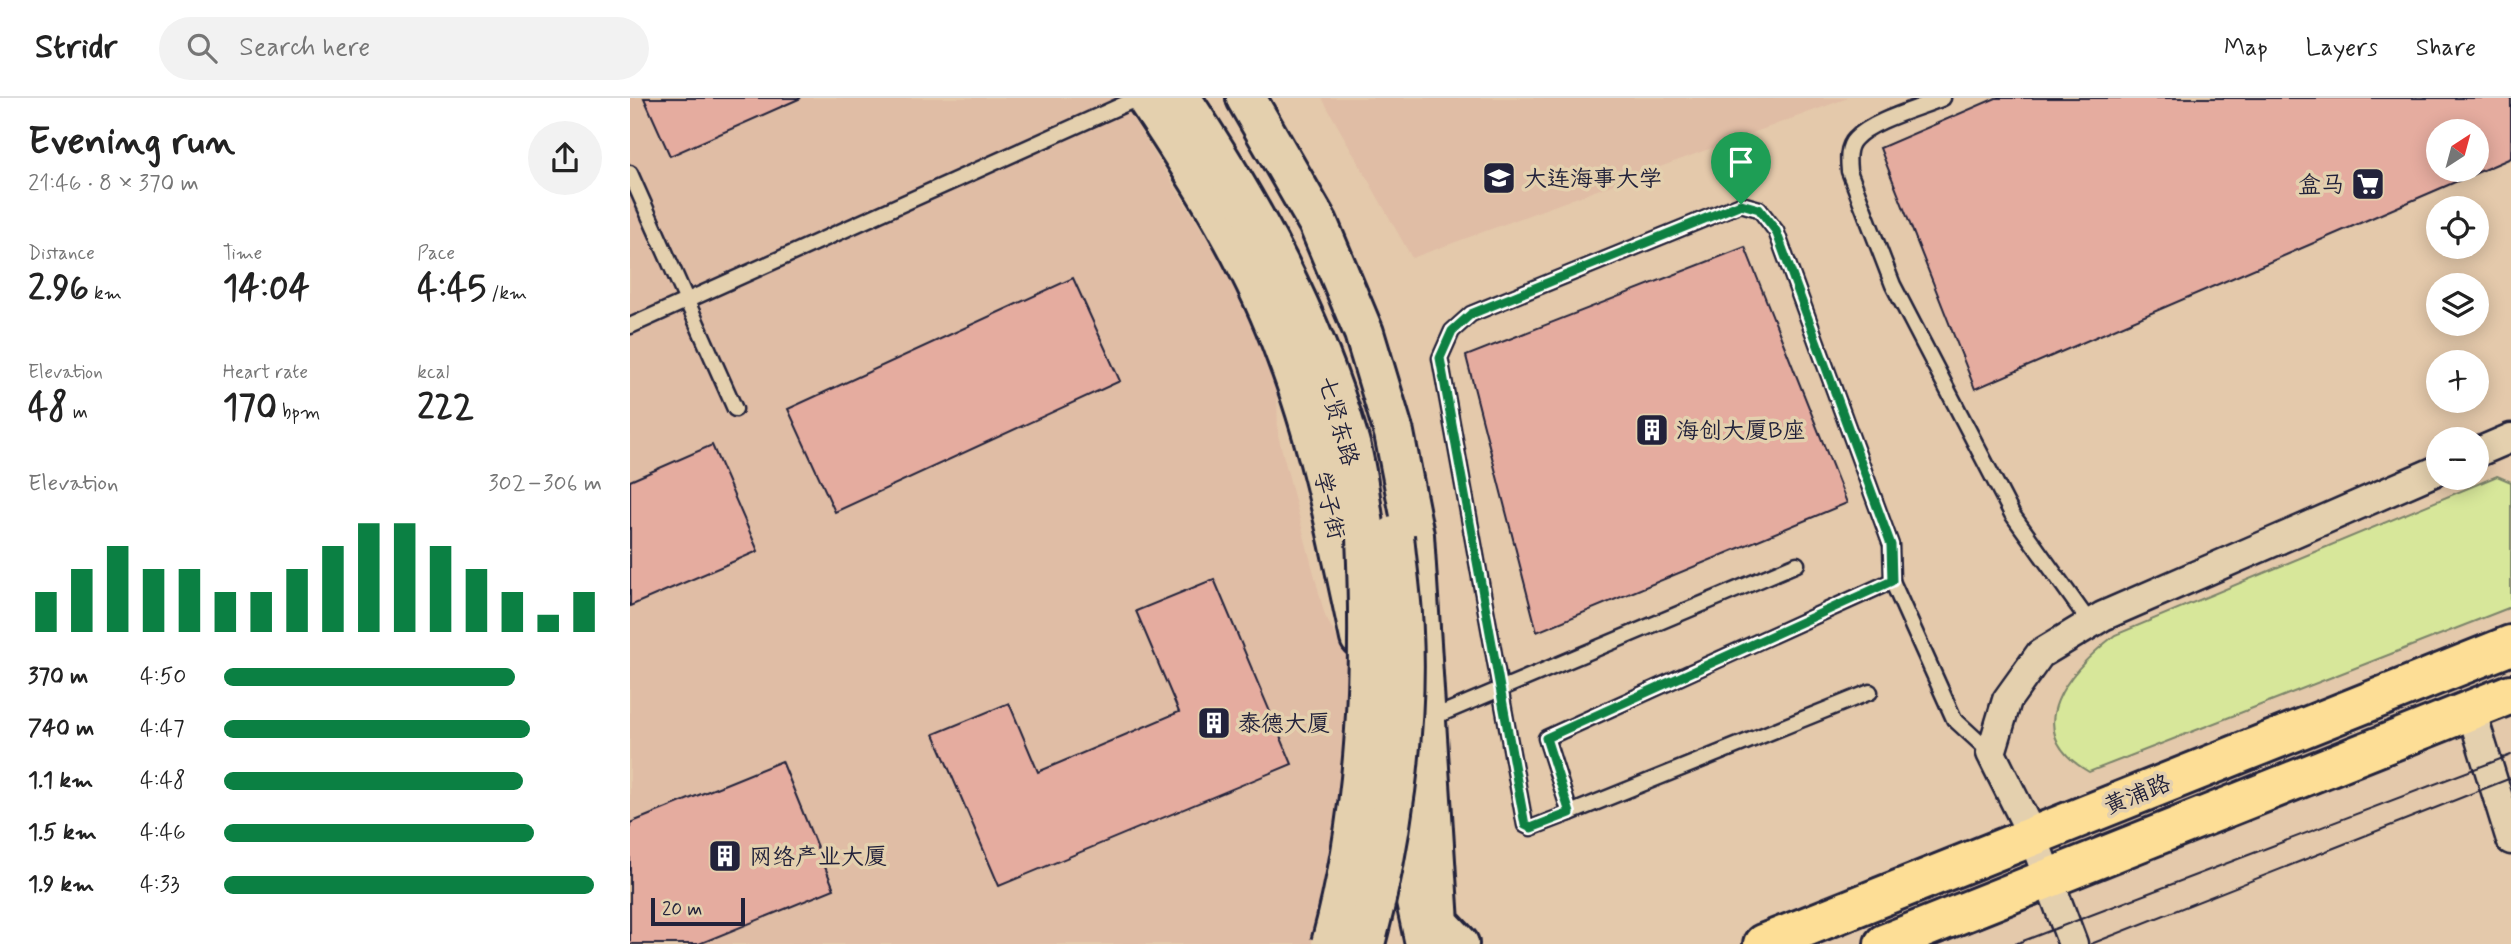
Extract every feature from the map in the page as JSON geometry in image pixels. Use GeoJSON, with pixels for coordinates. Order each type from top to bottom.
{"type":"FeatureCollection","features":[{"type":"Feature","properties":{"kind":"highway","name":"黄浦路"},"geometry":{"type":"LineString","coordinates":[[1763,944],[2511,645]]}},
{"type":"Feature","properties":{"kind":"highway","name":"黄浦路"},"geometry":{"type":"LineString","coordinates":[[1884,944],[2511,694]]}},
{"type":"Feature","properties":{"kind":"main road","name":"学子街"},"geometry":{"type":"LineString","coordinates":[[1146,98],[1186,157],[1248,267],[1294,376],[1327,491],[1425,944]]}},
{"type":"Feature","properties":{"kind":"main road","name":"七贤东路"},"geometry":{"type":"LineString","coordinates":[[1181,98],[1273,248],[1317,346],[1380,536],[1403,633],[1400,728],[1389,824],[1365,944]]}},
{"type":"Feature","properties":{"kind":"main road","name":"七贤东路"},"geometry":{"type":"LineString","coordinates":[[1220,98],[1302,233],[1343,331],[1376,430],[1380,536],[1370,634],[1367,719],[1358,820],[1331,944]]}},
{"type":"Feature","properties":{"kind":"main road"},"geometry":{"type":"LineString","coordinates":[[1246,98],[1318,223],[1364,333],[1394,433],[1414,535],[1439,923],[1459,944]]}},
{"type":"Feature","properties":{"kind":"street"},"geometry":{"type":"LineString","coordinates":[[2489,447],[2511,438]]}},
{"type":"Feature","properties":{"kind":"street"},"geometry":{"type":"LineString","coordinates":[[2073,944],[2032,835],[1991,753],[2007,700],[2040,654],[2090,623],[2426,475]]}},
{"type":"Feature","properties":{"kind":"street"},"geometry":{"type":"LineString","coordinates":[[2470,710],[2511,840]]}},
{"type":"Feature","properties":{"kind":"lane"},"geometry":{"type":"LineString","coordinates":[[630,326],[1138,98]]}},
{"type":"Feature","properties":{"kind":"lane"},"geometry":{"type":"LineString","coordinates":[[1943,98],[1873,127],[1855,139],[1848,154],[1849,171],[1894,285],[2012,514],[2090,623]]}},
{"type":"Feature","properties":{"kind":"lane"},"geometry":{"type":"LineString","coordinates":[[630,173],[735,409]]}},
{"type":"Feature","properties":{"kind":"lane"},"geometry":{"type":"LineString","coordinates":[[1870,692],[1570,813],[1531,828],[1525,825],[1440,358],[1452,331],[1471,314],[1741,204],[1759,209],[1776,231],[1891,545],[1892,581],[1954,719],[1991,753]]}},
{"type":"Feature","properties":{"kind":"lane"},"geometry":{"type":"LineString","coordinates":[[1424,721],[1797,564]]}},
{"type":"Feature","properties":{"kind":"lane"},"geometry":{"type":"LineString","coordinates":[[1570,813],[1546,738],[1892,581]]}},
{"type":"Feature","properties":{"kind":"shaded area"},"geometry":{"type":"Polygon","coordinates":[[[630,98],[1120,98],[1276,350],[1278,435],[1325,616],[1356,671],[1387,944],[630,944],[630,98]]]}},
{"type":"Feature","properties":{"kind":"shaded area","name":"大连海事大学"},"geometry":{"type":"Polygon","coordinates":[[[1322,98],[1848,98],[1412,258],[1322,98]]]}},
{"type":"Feature","properties":{"kind":"green space"},"geometry":{"type":"Polygon","coordinates":[[[2497,476],[2511,482],[2511,607],[2089,772],[2067,755],[2056,738],[2053,719],[2058,701],[2068,683],[2082,665],[2115,635],[2463,490],[2489,490],[2489,479],[2497,476]]]}},
{"type":"Feature","properties":{"kind":"building"},"geometry":{"type":"Polygon","coordinates":[[[644,98],[801,98],[670,156],[644,98]]]}},
{"type":"Feature","properties":{"kind":"building"},"geometry":{"type":"Polygon","coordinates":[[[1996,98],[2511,98],[2511,158],[2489,167],[2489,119],[2426,119],[2426,182],[2455,182],[1975,389],[1880,148],[1996,98]]]}},
{"type":"Feature","properties":{"kind":"building","name":"海创大厦B座"},"geometry":{"type":"Polygon","coordinates":[[[1745,247],[1847,503],[1537,632],[1466,356],[1745,247]]]}},
{"type":"Feature","properties":{"kind":"building"},"geometry":{"type":"Polygon","coordinates":[[[1073,278],[1120,381],[835,512],[788,409],[1073,278]]]}},
{"type":"Feature","properties":{"kind":"building"},"geometry":{"type":"Polygon","coordinates":[[[712,445],[758,551],[630,606],[630,481],[712,445]]]}},
{"type":"Feature","properties":{"kind":"building","name":"泰德大厦"},"geometry":{"type":"Polygon","coordinates":[[[1214,579],[1292,764],[999,886],[934,734],[1009,703],[1038,772],[1179,712],[1136,611],[1214,579]]]}},
{"type":"Feature","properties":{"kind":"building","name":"网络产业大厦"},"geometry":{"type":"Polygon","coordinates":[[[782,761],[834,889],[699,944],[630,944],[630,823],[782,761]]]}},
{"type":"Feature","properties":{"kind":"tram line"},"geometry":{"type":"LineString","coordinates":[[2015,944],[2511,755]]}},
{"type":"Feature","properties":{"kind":"tram line"},"geometry":{"type":"LineString","coordinates":[[2091,944],[2511,778]]}},
{"type":"Feature","properties":{"kind":"place","name":"大连海事大学"},"geometry":{"type":"Point","coordinates":[1499,178]}},
{"type":"Feature","properties":{"kind":"place","name":"盒马"},"geometry":{"type":"Point","coordinates":[2368,184]}},
{"type":"Feature","properties":{"kind":"place","name":"海创大厦B座"},"geometry":{"type":"Point","coordinates":[1652,430]}},
{"type":"Feature","properties":{"kind":"place","name":"泰德大厦"},"geometry":{"type":"Point","coordinates":[1214,723]}},
{"type":"Feature","properties":{"kind":"place","name":"网络产业大厦"},"geometry":{"type":"Point","coordinates":[725,856]}},
{"type":"Feature","properties":{"kind":"route"},"geometry":{"type":"LineString","coordinates":[[1741,204],[1759,209],[1776,231],[1891,545],[1892,581],[1546,738],[1570,813],[1531,828],[1525,825],[1440,358],[1452,331],[1471,314],[1741,204]]}}]}
